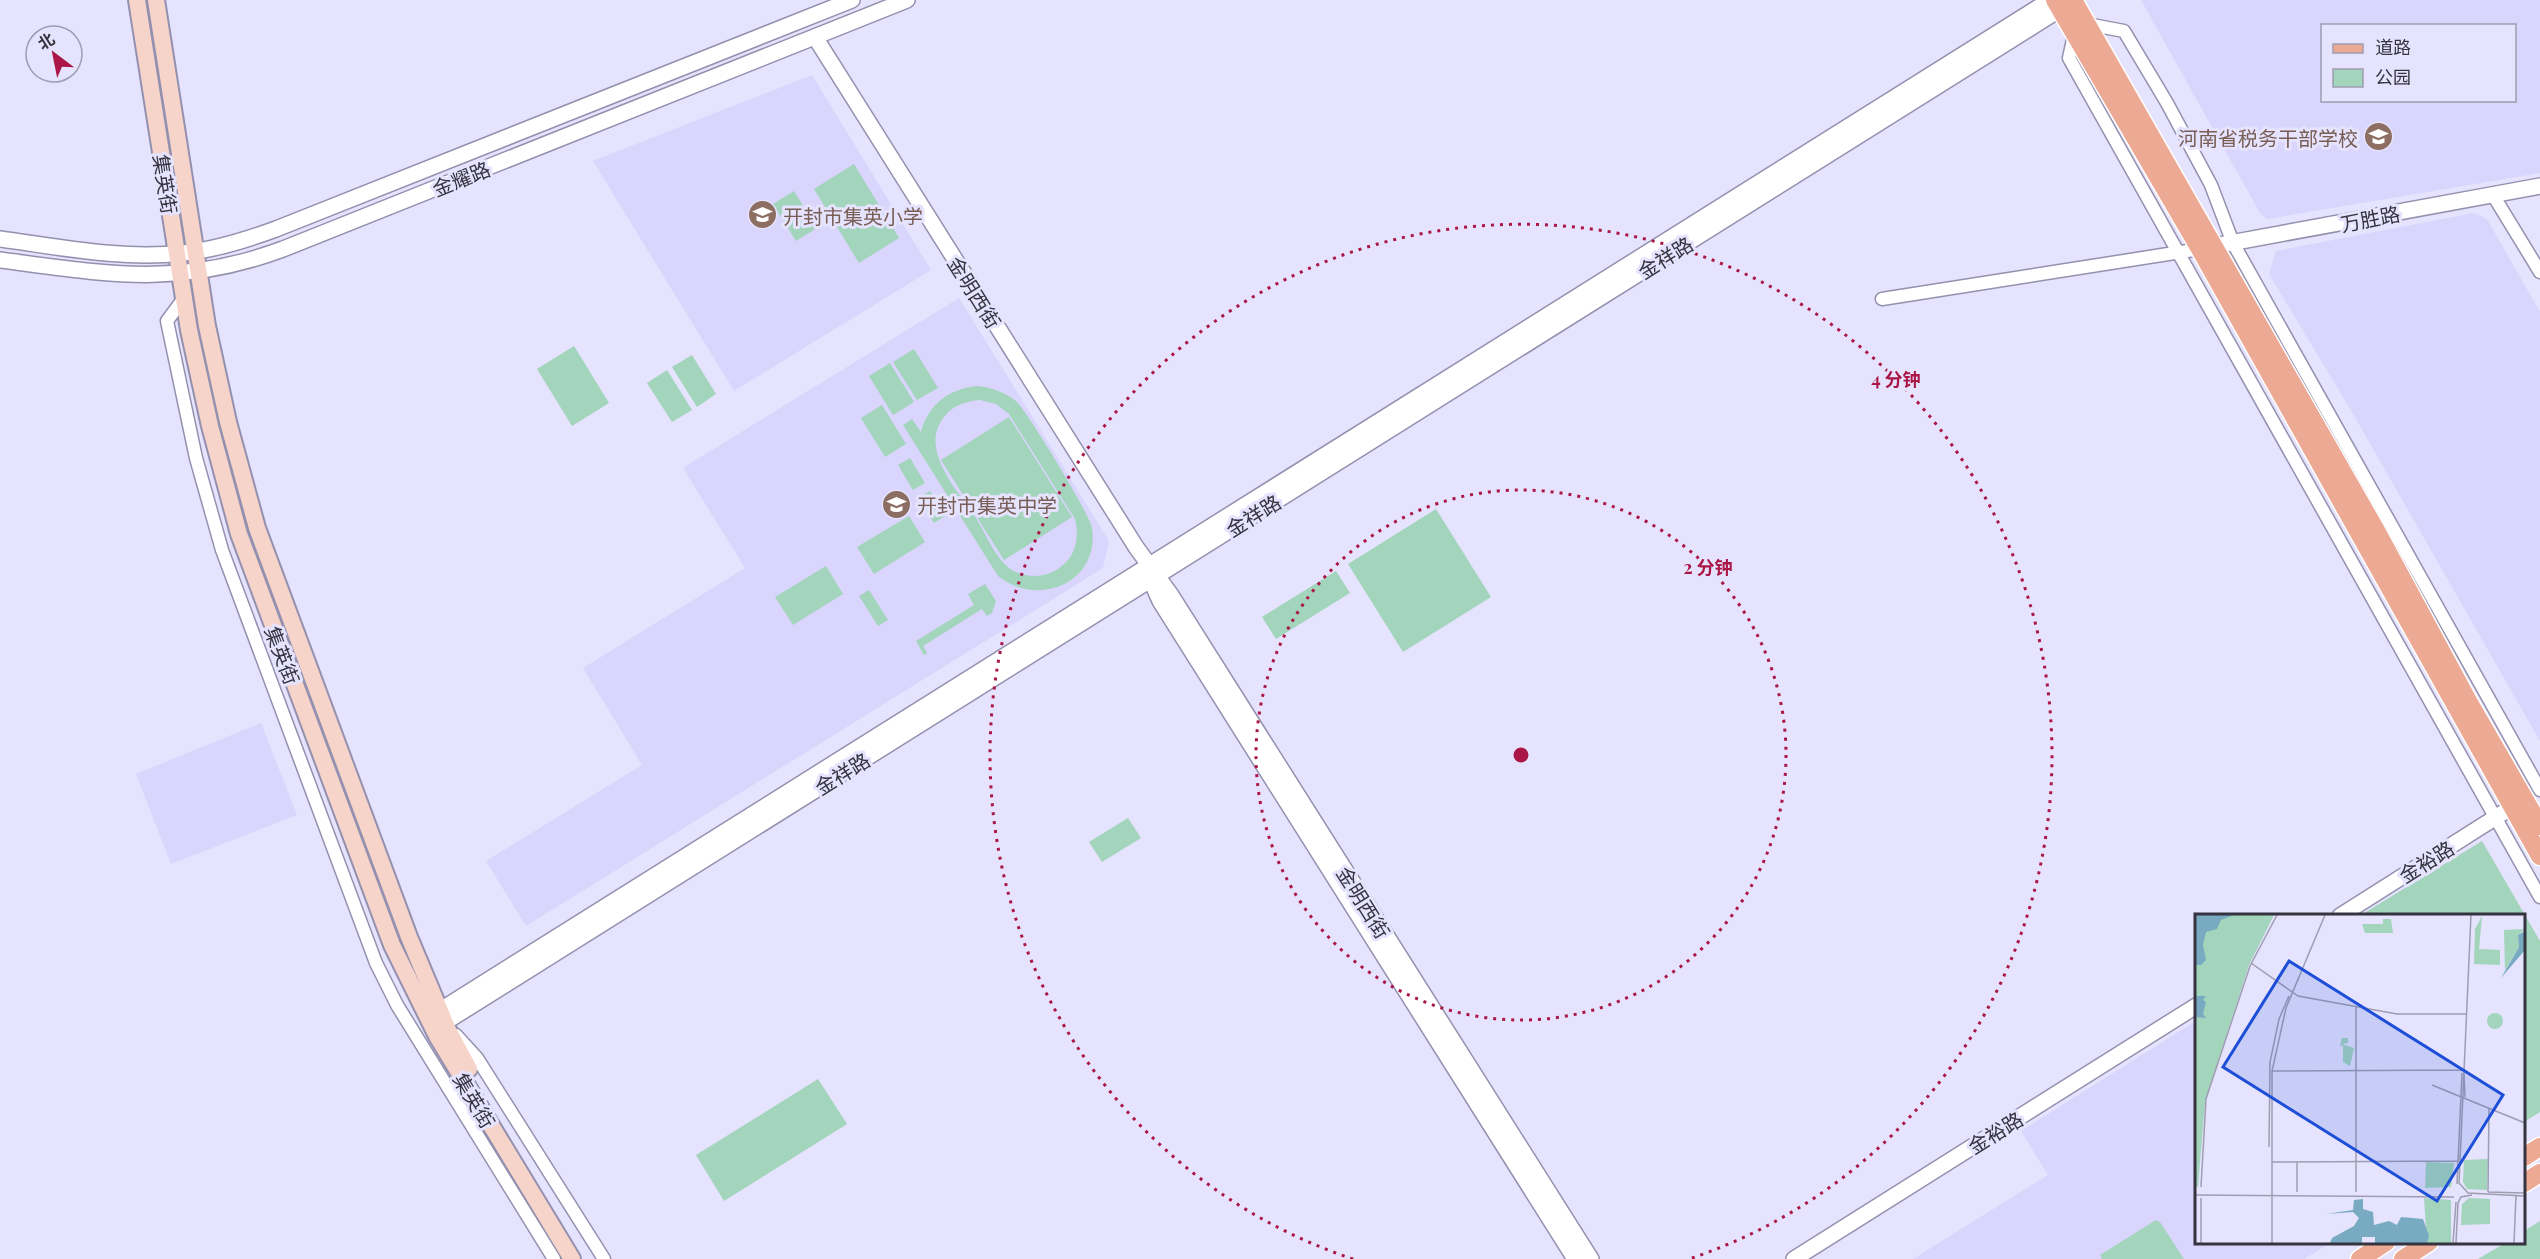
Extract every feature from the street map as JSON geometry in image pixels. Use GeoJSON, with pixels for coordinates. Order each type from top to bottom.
{"type":"FeatureCollection","features":[{"type":"Feature","properties":{"kind":"main road","name":"集英街"},"geometry":{"type":"LineString","coordinates":[[137,0],[184,298],[210,426],[239,534],[392,945],[572,1259]]}},
{"type":"Feature","properties":{"kind":"main road","name":"集英街"},"geometry":{"type":"LineString","coordinates":[[156,0],[199,272],[228,422],[257,528],[409,937],[436,1020],[467,1065],[586,1259]]}},
{"type":"Feature","properties":{"kind":"main road"},"geometry":{"type":"LineString","coordinates":[[2062,2],[2378,534],[2468,701],[2540,826]]}},
{"type":"Feature","properties":{"kind":"main road"},"geometry":{"type":"LineString","coordinates":[[2207,247],[2540,856]]}},
{"type":"Feature","properties":{"kind":"main road"},"geometry":{"type":"LineString","coordinates":[[2525,1156],[2540,1147]]}},
{"type":"Feature","properties":{"kind":"main road"},"geometry":{"type":"LineString","coordinates":[[2525,1182],[2540,1173]]}},
{"type":"Feature","properties":{"kind":"main road"},"geometry":{"type":"LineString","coordinates":[[2360,1259],[2383,1244]]}},
{"type":"Feature","properties":{"kind":"main road"},"geometry":{"type":"LineString","coordinates":[[2403,1259],[2426,1244]]}},
{"type":"Feature","properties":{"kind":"street","name":"金耀路"},"geometry":{"type":"LineString","coordinates":[[0,239],[144,255],[177,254],[232,244],[276,229],[852,0]]}},
{"type":"Feature","properties":{"kind":"street","name":"金耀路"},"geometry":{"type":"LineString","coordinates":[[0,260],[116,274],[180,274],[238,264],[283,249],[907,0]]}},
{"type":"Feature","properties":{"kind":"street","name":"金祥路"},"geometry":{"type":"LineString","coordinates":[[436,1020],[2062,2]]}},
{"type":"Feature","properties":{"kind":"street"},"geometry":{"type":"LineString","coordinates":[[2540,790],[2233,243],[2211,185],[2167,103],[2124,31],[2080,29],[2069,58],[2540,897]]}},
{"type":"Feature","properties":{"kind":"street","name":"金明西街"},"geometry":{"type":"LineString","coordinates":[[814,37],[1150,572],[1591,1259]]}},
{"type":"Feature","properties":{"kind":"street","name":"万胜路"},"geometry":{"type":"LineString","coordinates":[[2207,247],[2540,186]]}},
{"type":"Feature","properties":{"kind":"street"},"geometry":{"type":"LineString","coordinates":[[2493,195],[2540,272]]}},
{"type":"Feature","properties":{"kind":"street"},"geometry":{"type":"LineString","coordinates":[[1882,299],[2207,247]]}},
{"type":"Feature","properties":{"kind":"street"},"geometry":{"type":"LineString","coordinates":[[184,298],[167,321],[196,458],[222,550],[376,963],[397,1005],[554,1259]]}},
{"type":"Feature","properties":{"kind":"street","name":"金明西街"},"geometry":{"type":"LineString","coordinates":[[1150,572],[1160,601],[1575,1259]]}},
{"type":"Feature","properties":{"kind":"street","name":"金裕路"},"geometry":{"type":"LineString","coordinates":[[2342,914],[2512,807]]}},
{"type":"Feature","properties":{"kind":"street","name":"金裕路"},"geometry":{"type":"LineString","coordinates":[[1794,1259],[2195,1006]]}},
{"type":"Feature","properties":{"kind":"street"},"geometry":{"type":"LineString","coordinates":[[436,1020],[477,1059],[604,1259]]}},
{"type":"Feature","properties":{"kind":"shaded area","name":"河南省税务干部学校"},"geometry":{"type":"Polygon","coordinates":[[[2141,0],[2540,0],[2540,173],[2267,219],[2260,213],[2141,0]]]}},
{"type":"Feature","properties":{"kind":"shaded area","name":"开封市集英小学"},"geometry":{"type":"Polygon","coordinates":[[[812,75],[931,270],[734,391],[593,161],[812,75]]]}},
{"type":"Feature","properties":{"kind":"shaded area"},"geometry":{"type":"Polygon","coordinates":[[[2474,213],[2487,219],[2540,312],[2540,741],[2356,419],[2269,274],[2276,251],[2474,213]]]}},
{"type":"Feature","properties":{"kind":"shaded area","name":"开封市集英中学"},"geometry":{"type":"Polygon","coordinates":[[[959,298],[1109,541],[1103,568],[526,926],[486,861],[642,765],[583,668],[745,568],[683,468],[959,298]]]}},
{"type":"Feature","properties":{"kind":"shaded area"},"geometry":{"type":"Polygon","coordinates":[[[261,723],[297,815],[171,864],[136,774],[261,723]]]}},
{"type":"Feature","properties":{"kind":"shaded area"},"geometry":{"type":"Polygon","coordinates":[[[2195,1022],[2195,1244],[2328,1244],[2304,1259],[1913,1259],[2048,1175],[2021,1131],[2195,1022]]]}},
{"type":"Feature","properties":{"kind":"green space"},"geometry":{"type":"Polygon","coordinates":[[[854,164],[899,238],[859,263],[814,189],[854,164]]]}},
{"type":"Feature","properties":{"kind":"green space"},"geometry":{"type":"Polygon","coordinates":[[[794,191],[817,228],[796,241],[773,204],[794,191]]]}},
{"type":"Feature","properties":{"kind":"green space"},"geometry":{"type":"Polygon","coordinates":[[[574,346],[609,403],[572,426],[537,369],[574,346]]]}},
{"type":"Feature","properties":{"kind":"green space"},"geometry":{"type":"Polygon","coordinates":[[[914,349],[938,388],[917,400],[893,362],[914,349]]]}},
{"type":"Feature","properties":{"kind":"green space"},"geometry":{"type":"Polygon","coordinates":[[[692,355],[716,394],[697,407],[672,367],[692,355]]]}},
{"type":"Feature","properties":{"kind":"green space"},"geometry":{"type":"Polygon","coordinates":[[[890,363],[914,402],[893,415],[869,376],[890,363]]]}},
{"type":"Feature","properties":{"kind":"green space"},"geometry":{"type":"Polygon","coordinates":[[[667,370],[692,410],[672,422],[647,383],[667,370]]]}},
{"type":"Feature","properties":{"kind":"green space"},"geometry":{"type":"Polygon","coordinates":[[[979,386],[994,390],[1017,402],[1058,465],[1089,520],[1092,528],[1092,547],[1086,563],[1076,576],[1063,585],[1031,590],[1014,585],[998,576],[903,425],[912,419],[921,432],[935,405],[950,394],[979,386]],[[980,400],[970,401],[960,404],[948,413],[937,429],[938,456],[951,483],[1006,566],[1025,575],[1045,575],[1068,560],[1074,550],[1077,538],[1075,519],[1009,414],[996,404],[980,400]]]}},
{"type":"Feature","properties":{"kind":"green space"},"geometry":{"type":"Polygon","coordinates":[[[882,405],[906,444],[885,457],[861,418],[882,405]]]}},
{"type":"Feature","properties":{"kind":"green space"},"geometry":{"type":"Polygon","coordinates":[[[1009,417],[1072,517],[1004,560],[941,460],[1009,417]]]}},
{"type":"Feature","properties":{"kind":"green space"},"geometry":{"type":"Polygon","coordinates":[[[910,458],[925,483],[913,490],[898,465],[910,458]]]}},
{"type":"Feature","properties":{"kind":"green space"},"geometry":{"type":"Polygon","coordinates":[[[930,491],[945,516],[934,523],[918,498],[930,491]]]}},
{"type":"Feature","properties":{"kind":"green space"},"geometry":{"type":"Polygon","coordinates":[[[1436,509],[1491,597],[1403,652],[1348,564],[1436,509]]]}},
{"type":"Feature","properties":{"kind":"green space"},"geometry":{"type":"Polygon","coordinates":[[[909,516],[925,542],[874,574],[857,547],[909,516]]]}},
{"type":"Feature","properties":{"kind":"green space"},"geometry":{"type":"Polygon","coordinates":[[[826,566],[843,594],[793,625],[775,597],[826,566]]]}},
{"type":"Feature","properties":{"kind":"green space"},"geometry":{"type":"Polygon","coordinates":[[[1336,571],[1350,593],[1276,639],[1262,617],[1336,571]]]}},
{"type":"Feature","properties":{"kind":"green space"},"geometry":{"type":"Polygon","coordinates":[[[985,584],[996,601],[992,613],[987,616],[982,609],[923,646],[927,653],[924,655],[916,641],[974,605],[968,594],[985,584]]]}},
{"type":"Feature","properties":{"kind":"green space"},"geometry":{"type":"Polygon","coordinates":[[[869,590],[888,620],[878,626],[859,596],[869,590]]]}},
{"type":"Feature","properties":{"kind":"green space"},"geometry":{"type":"Polygon","coordinates":[[[1128,818],[1141,838],[1102,862],[1089,842],[1128,818]]]}},
{"type":"Feature","properties":{"kind":"green space"},"geometry":{"type":"Polygon","coordinates":[[[2482,841],[2524,914],[2363,914],[2482,841]]]}},
{"type":"Feature","properties":{"kind":"green space"},"geometry":{"type":"Polygon","coordinates":[[[2525,915],[2540,941],[2540,1112],[2525,1121],[2525,915]]]}},
{"type":"Feature","properties":{"kind":"green space"},"geometry":{"type":"Polygon","coordinates":[[[818,1079],[847,1124],[724,1201],[696,1155],[818,1079]]]}},
{"type":"Feature","properties":{"kind":"green space"},"geometry":{"type":"Polygon","coordinates":[[[2156,1220],[2160,1222],[2184,1259],[2102,1259],[2100,1255],[2156,1220]]]}},
{"type":"Feature","properties":{"kind":"green space"},"geometry":{"type":"Polygon","coordinates":[[[2540,1221],[2540,1259],[2478,1259],[2503,1244],[2525,1244],[2525,1230],[2540,1221]]]}},
{"type":"Feature","properties":{"kind":"place","name":"河南省税务干部学校"},"geometry":{"type":"Point","coordinates":[2379,137]}},
{"type":"Feature","properties":{"kind":"place","name":"开封市集英小学"},"geometry":{"type":"Point","coordinates":[762,215]}},
{"type":"Feature","properties":{"kind":"place","name":"开封市集英中学"},"geometry":{"type":"Point","coordinates":[896,504]}}]}
